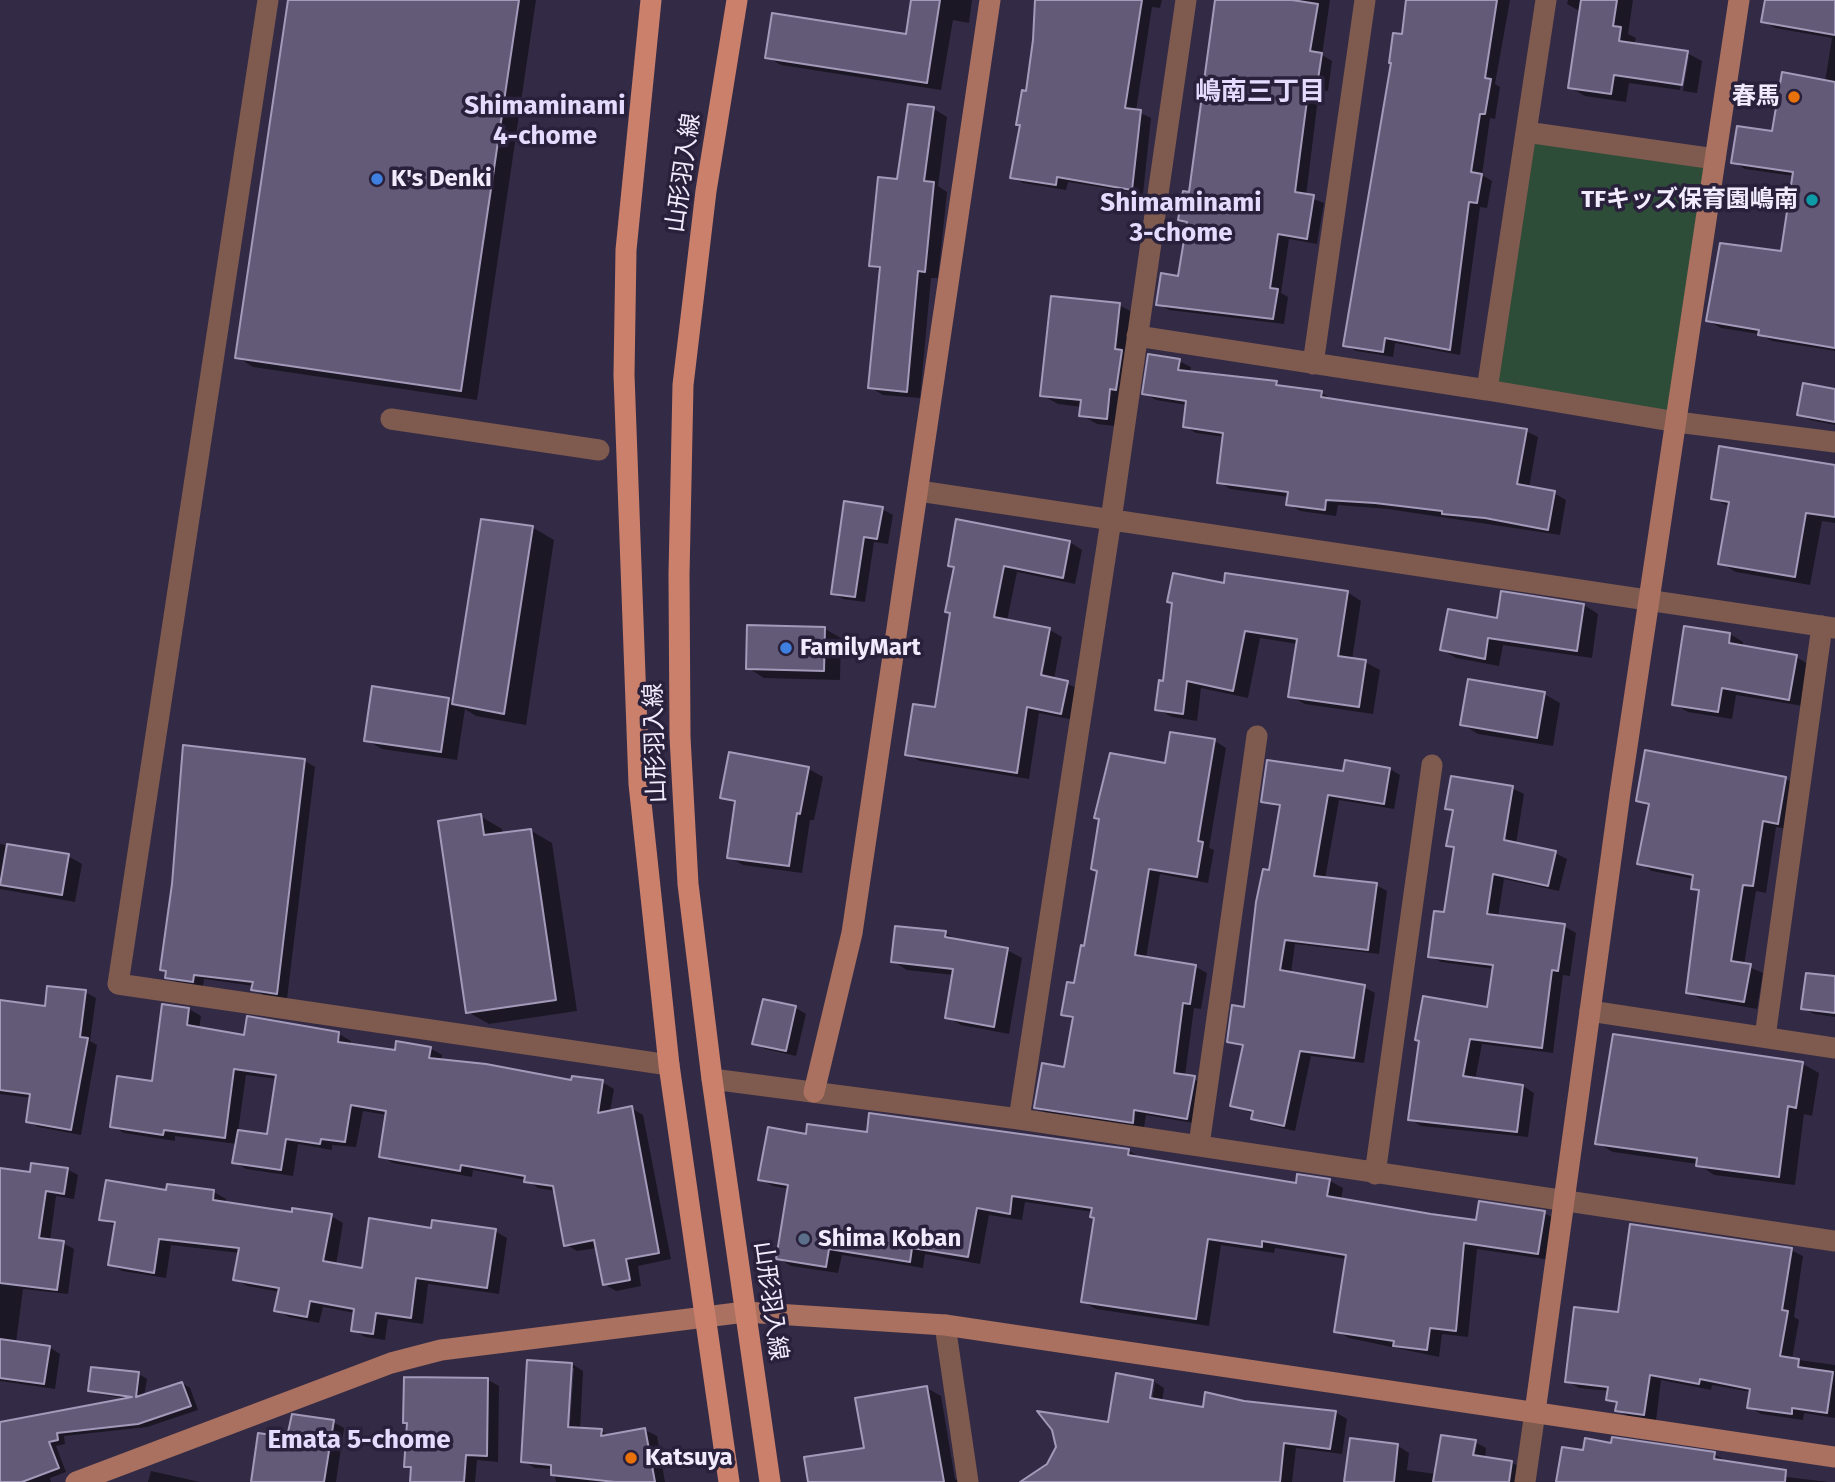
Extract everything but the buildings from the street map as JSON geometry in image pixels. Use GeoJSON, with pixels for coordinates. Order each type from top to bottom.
{"type":"FeatureCollection","features":[{"type":"Feature","properties":{"kind":"main road","name":"山形羽入線"},"geometry":{"type":"LineString","coordinates":[[651,0],[626,250],[624,375],[639,784],[669,1066],[729,1482]]}},
{"type":"Feature","properties":{"kind":"main road","name":"山形羽入線"},"geometry":{"type":"LineString","coordinates":[[737,0],[706,191],[682,385],[680,737],[688,884],[712,1079],[770,1482]]}},
{"type":"Feature","properties":{"kind":"street"},"geometry":{"type":"LineString","coordinates":[[268,0],[118,984],[669,1066]]}},
{"type":"Feature","properties":{"kind":"street"},"geometry":{"type":"LineString","coordinates":[[814,1092],[852,933],[990,0]]}},
{"type":"Feature","properties":{"kind":"street"},"geometry":{"type":"LineString","coordinates":[[1019,1119],[1111,520],[1186,0]]}},
{"type":"Feature","properties":{"kind":"street"},"geometry":{"type":"LineString","coordinates":[[1313,364],[1365,0]]}},
{"type":"Feature","properties":{"kind":"street"},"geometry":{"type":"LineString","coordinates":[[1487,390],[1546,0]]}},
{"type":"Feature","properties":{"kind":"street"},"geometry":{"type":"LineString","coordinates":[[1525,1482],[1590,1011],[1739,0]]}},
{"type":"Feature","properties":{"kind":"street"},"geometry":{"type":"LineString","coordinates":[[1526,132],[1715,159]]}},
{"type":"Feature","properties":{"kind":"street"},"geometry":{"type":"LineString","coordinates":[[1137,336],[1677,422],[1835,443]]}},
{"type":"Feature","properties":{"kind":"street"},"geometry":{"type":"LineString","coordinates":[[391,419],[598,450]]}},
{"type":"Feature","properties":{"kind":"street"},"geometry":{"type":"LineString","coordinates":[[919,491],[1651,598],[1829,627],[1765,1037]]}},
{"type":"Feature","properties":{"kind":"street"},"geometry":{"type":"LineString","coordinates":[[1199,1145],[1257,736]]}},
{"type":"Feature","properties":{"kind":"street"},"geometry":{"type":"LineString","coordinates":[[1375,1174],[1432,765]]}},
{"type":"Feature","properties":{"kind":"street"},"geometry":{"type":"LineString","coordinates":[[1590,1011],[1835,1048]]}},
{"type":"Feature","properties":{"kind":"street"},"geometry":{"type":"LineString","coordinates":[[712,1079],[1019,1119],[1835,1241]]}},
{"type":"Feature","properties":{"kind":"street"},"geometry":{"type":"LineString","coordinates":[[76,1482],[416,1356],[494,1342],[745,1311],[945,1325],[1835,1457]]}},
{"type":"Feature","properties":{"kind":"street"},"geometry":{"type":"LineString","coordinates":[[945,1325],[968,1482]]}},
{"type":"Feature","properties":{"kind":"green space"},"geometry":{"type":"Polygon","coordinates":[[[1526,132],[1715,159],[1677,422],[1487,390],[1526,132]]]}},
{"type":"Feature","properties":{"kind":"place","name":"春馬"},"geometry":{"type":"Point","coordinates":[1794,97]}},
{"type":"Feature","properties":{"kind":"place","name":"K's Denki"},"geometry":{"type":"Point","coordinates":[377,179]}},
{"type":"Feature","properties":{"kind":"place","name":"TFキッズ保育園嶋南"},"geometry":{"type":"Point","coordinates":[1812,200]}},
{"type":"Feature","properties":{"kind":"place","name":"FamilyMart"},"geometry":{"type":"Point","coordinates":[786,648]}},
{"type":"Feature","properties":{"kind":"place","name":"Shima Koban"},"geometry":{"type":"Point","coordinates":[804,1239]}},
{"type":"Feature","properties":{"kind":"place","name":"Katsuya"},"geometry":{"type":"Point","coordinates":[631,1458]}},
{"type":"Feature","properties":{"kind":"district","name":"嶋南三丁目"},"geometry":{"type":"Point","coordinates":[1260,93]}},
{"type":"Feature","properties":{"kind":"district","name":"Shimaminami 4-chome"},"geometry":{"type":"Point","coordinates":[545,122]}},
{"type":"Feature","properties":{"kind":"district","name":"Shimaminami 3-chome"},"geometry":{"type":"Point","coordinates":[1181,218]}},
{"type":"Feature","properties":{"kind":"district","name":"Emata 5-chome"},"geometry":{"type":"Point","coordinates":[359,1441]}}]}
